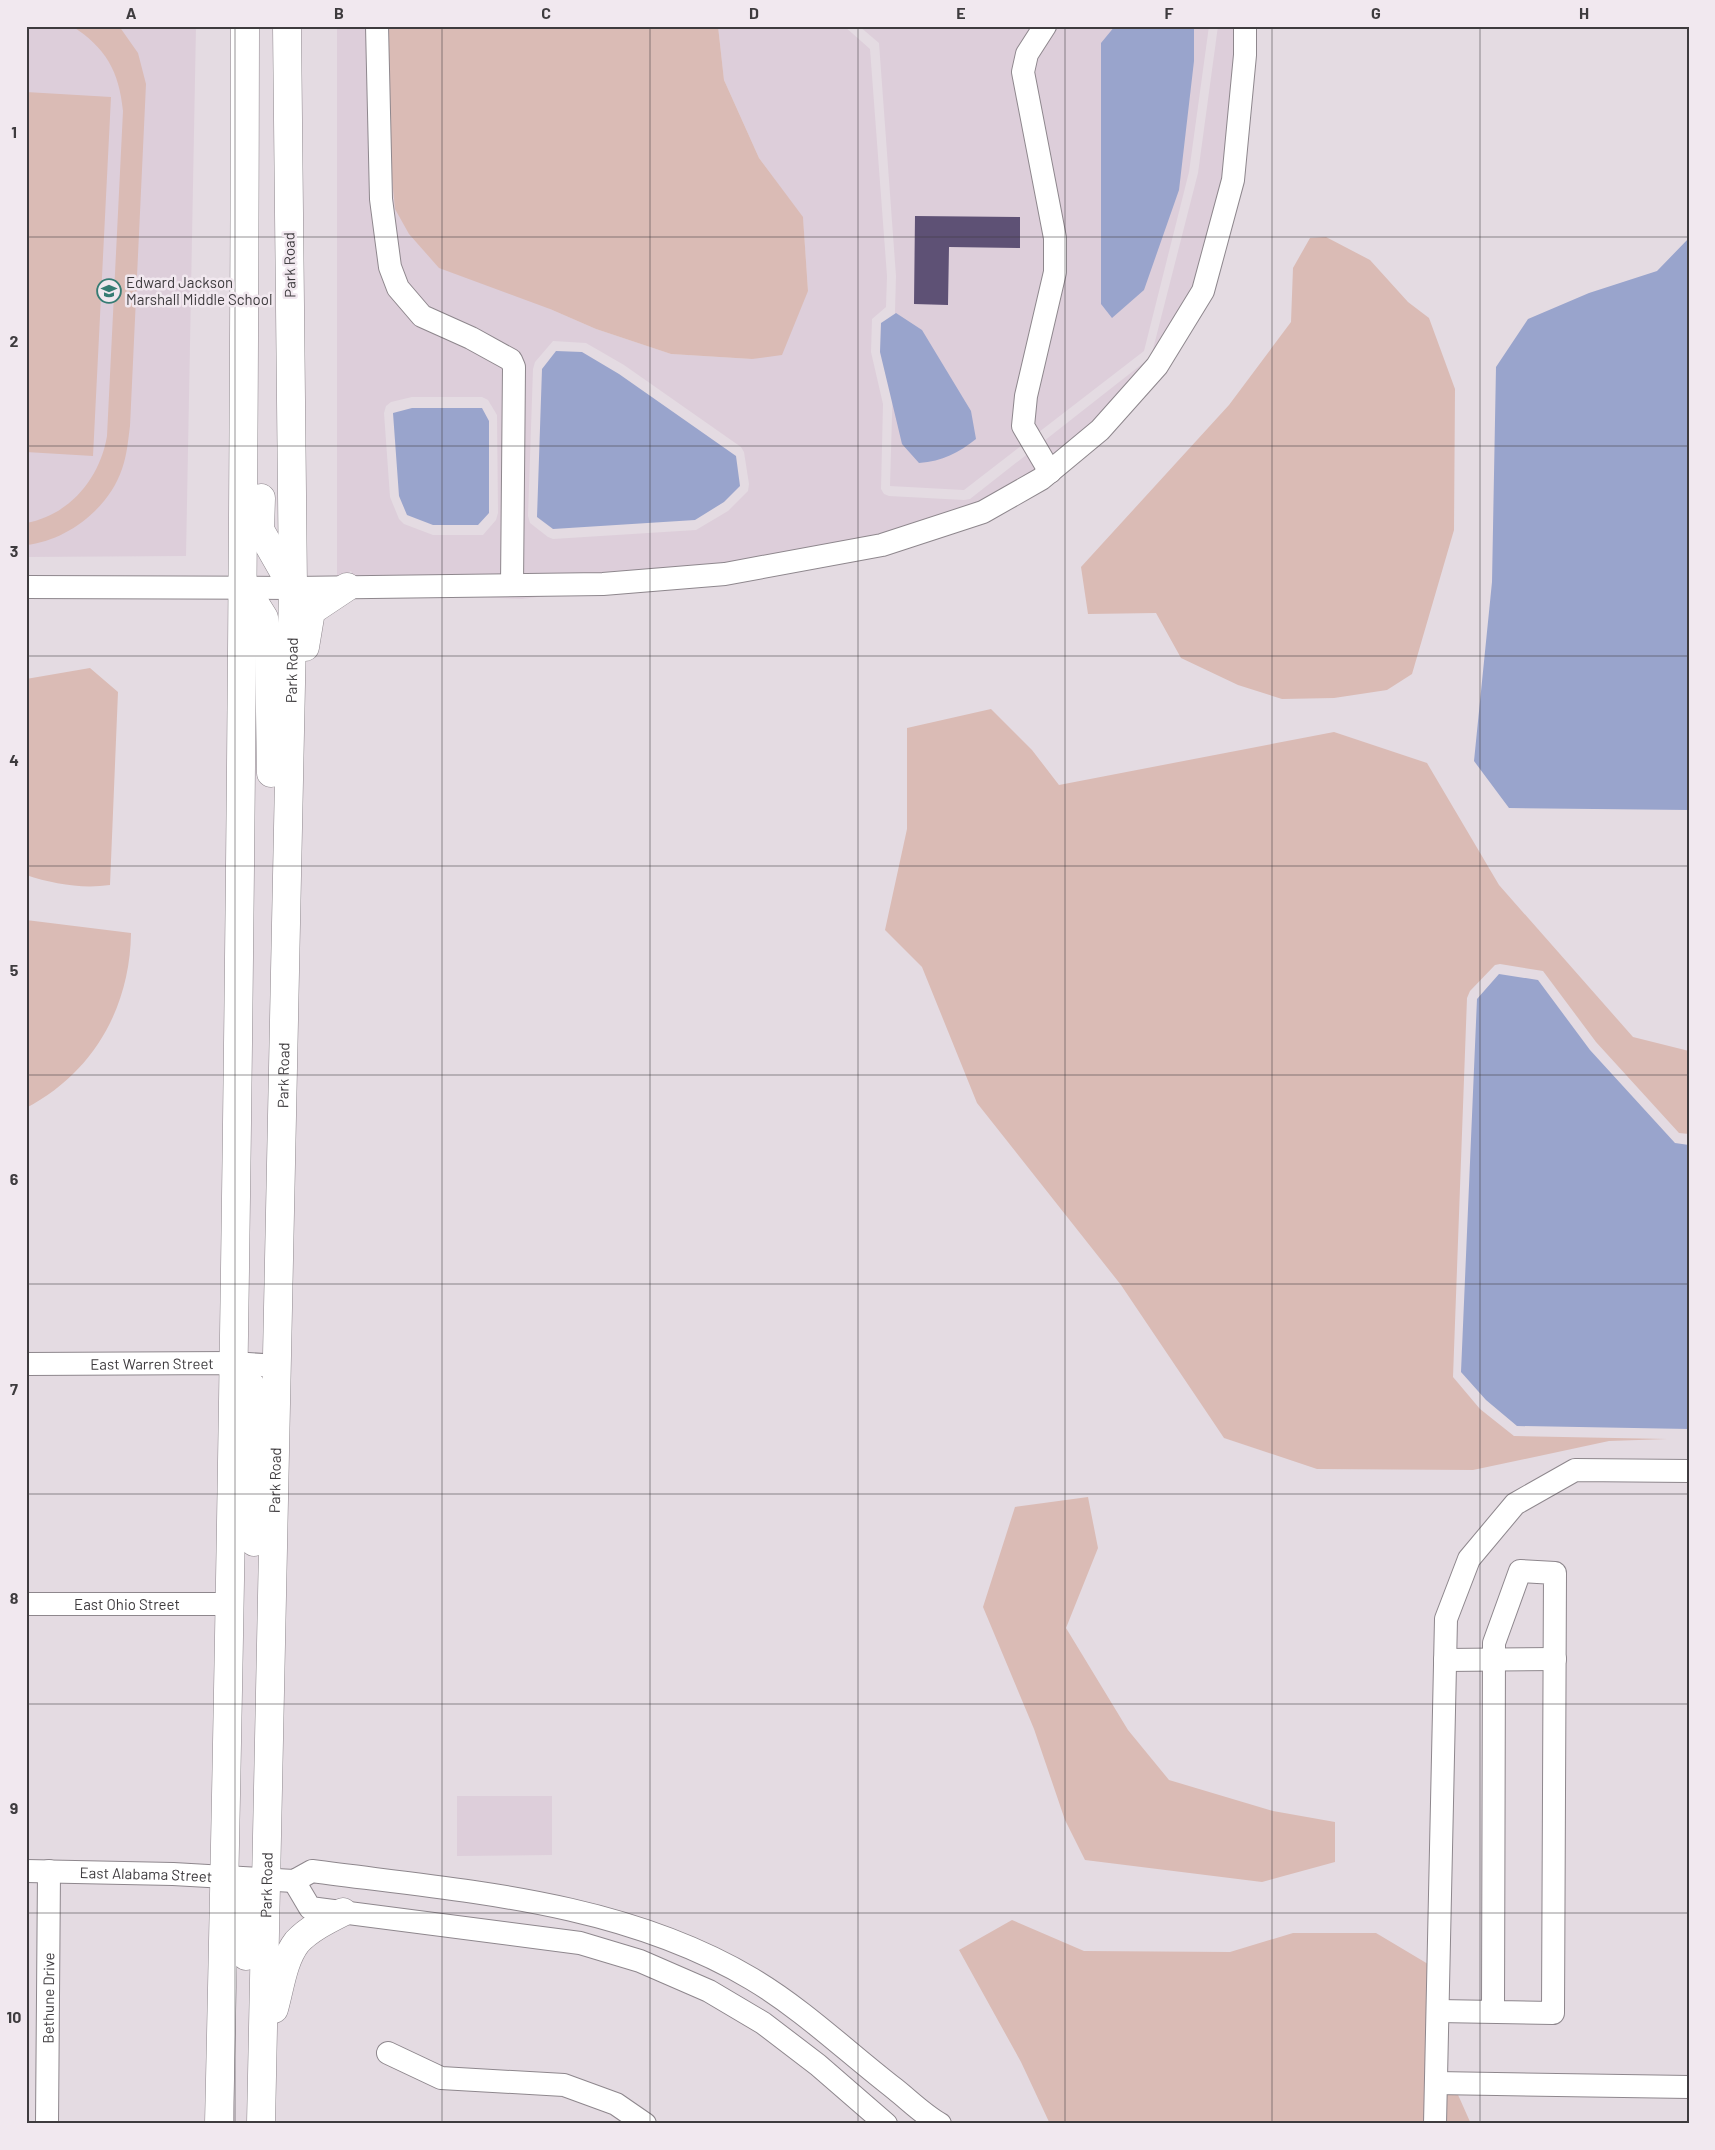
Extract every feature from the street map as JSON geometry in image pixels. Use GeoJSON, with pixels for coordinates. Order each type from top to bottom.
{"type":"FeatureCollection","features":[{"type":"Feature","properties":{"kind":"main road"},"geometry":{"type":"LineString","coordinates":[[218,2124],[233,1363],[244,586],[245,26]]}},
{"type":"Feature","properties":{"kind":"main road","name":"Park Road"},"geometry":{"type":"LineString","coordinates":[[261,2124],[293,588],[286,26]]}},
{"type":"Feature","properties":{"kind":"main road"},"geometry":{"type":"LineString","coordinates":[[245,256],[258,287],[263,387],[260,530],[293,588]]}},
{"type":"Feature","properties":{"kind":"main road"},"geometry":{"type":"LineString","coordinates":[[244,586],[264,618],[269,649],[272,812],[286,895]]}},
{"type":"Feature","properties":{"kind":"main road"},"geometry":{"type":"LineString","coordinates":[[286,895],[298,824],[305,644],[311,611],[347,587]]}},
{"type":"Feature","properties":{"kind":"main road"},"geometry":{"type":"LineString","coordinates":[[233,1363],[251,1386],[255,1415],[255,1625],[269,1679]]}},
{"type":"Feature","properties":{"kind":"main road"},"geometry":{"type":"LineString","coordinates":[[224,1877],[241,1896],[247,1924],[246,2124]]}},
{"type":"Feature","properties":{"kind":"main road"},"geometry":{"type":"LineString","coordinates":[[264,2044],[285,1968],[297,1943],[318,1925],[342,1912]]}},
{"type":"Feature","properties":{"kind":"street"},"geometry":{"type":"LineString","coordinates":[[377,26],[381,199],[390,267],[398,288],[422,316],[471,338],[511,360],[514,366],[512,585]]}},
{"type":"Feature","properties":{"kind":"street"},"geometry":{"type":"LineString","coordinates":[[1045,26],[1027,54],[1024,72],[1056,238],[1055,272],[1026,396],[1023,418],[1024,430],[1050,472]]}},
{"type":"Feature","properties":{"kind":"street"},"geometry":{"type":"LineString","coordinates":[[26,587],[244,586],[293,588],[603,584],[725,574],[882,545],[983,512],[1041,479],[1100,430],[1157,366],[1203,291],[1233,180],[1245,55],[1245,26]]}},
{"type":"Feature","properties":{"kind":"street","name":"East Warren Street"},"geometry":{"type":"LineString","coordinates":[[26,1364],[233,1363],[278,1366]]}},
{"type":"Feature","properties":{"kind":"street"},"geometry":{"type":"LineString","coordinates":[[1435,2124],[1446,1619],[1469,1559],[1516,1504],[1575,1470],[1689,1471]]}},
{"type":"Feature","properties":{"kind":"street"},"geometry":{"type":"LineString","coordinates":[[1438,2011],[1492,2012],[1553,2013],[1555,1573],[1520,1571],[1494,1643],[1492,2012]]}},
{"type":"Feature","properties":{"kind":"street","name":"East Ohio Street"},"geometry":{"type":"LineString","coordinates":[[26,1604],[228,1604]]}},
{"type":"Feature","properties":{"kind":"street"},"geometry":{"type":"LineString","coordinates":[[1444,1660],[1555,1659]]}},
{"type":"Feature","properties":{"kind":"street","name":"East Alabama Street"},"geometry":{"type":"LineString","coordinates":[[26,1871],[224,1877],[294,1882]]}},
{"type":"Feature","properties":{"kind":"street","name":"Bethune Drive"},"geometry":{"type":"LineString","coordinates":[[46,2124],[49,1871]]}},
{"type":"Feature","properties":{"kind":"street"},"geometry":{"type":"LineString","coordinates":[[886,2124],[818,2065],[763,2023],[708,1991],[640,1961],[580,1943],[310,1908],[294,1882],[312,1871],[545,1903],[633,1926],[696,1950],[752,1978],[808,2015],[865,2066],[940,2124]]}},
{"type":"Feature","properties":{"kind":"street"},"geometry":{"type":"LineString","coordinates":[[388,2053],[441,2078],[564,2085],[616,2104],[646,2124]]}},
{"type":"Feature","properties":{"kind":"street"},"geometry":{"type":"LineString","coordinates":[[1436,2083],[1689,2088]]}},
{"type":"Feature","properties":{"kind":"shaded area","name":"Edward Jackson Marshall Middle School"},"geometry":{"type":"Polygon","coordinates":[[[26,26],[196,26],[186,556],[26,557],[26,26]]]}},
{"type":"Feature","properties":{"kind":"shaded area"},"geometry":{"type":"Polygon","coordinates":[[[72,26],[119,26],[138,53],[146,84],[130,426],[122,469],[116,483],[97,509],[71,529],[56,537],[26,545],[26,523],[42,519],[56,512],[80,492],[98,466],[107,436],[123,111],[118,84],[109,62],[94,43],[72,26]]]}},
{"type":"Feature","properties":{"kind":"shaded area"},"geometry":{"type":"Polygon","coordinates":[[[337,26],[389,26],[381,67],[550,309],[596,329],[671,354],[752,359],[808,291],[803,218],[759,158],[724,80],[718,26],[844,26],[870,49],[887,276],[886,307],[872,319],[871,352],[883,404],[881,489],[884,494],[889,496],[964,500],[970,499],[1151,357],[1198,173],[1218,26],[1244,26],[1230,180],[1197,296],[1126,408],[1030,492],[830,559],[522,599],[361,592],[351,571],[337,580],[337,26]],[[553,341],[535,362],[533,369],[528,516],[530,523],[548,537],[553,539],[696,530],[728,511],[748,491],[749,484],[744,452],[741,447],[624,365],[586,343],[553,341]],[[412,397],[391,402],[386,406],[384,413],[390,497],[399,519],[404,524],[433,535],[483,535],[496,520],[498,513],[497,415],[488,400],[482,397],[412,397]]]}},
{"type":"Feature","properties":{"kind":"shaded area"},"geometry":{"type":"Polygon","coordinates":[[[389,26],[718,26],[724,80],[759,158],[803,217],[808,291],[782,355],[752,359],[671,354],[596,329],[550,309],[439,268],[409,234],[395,209],[381,67],[389,26]]]}},
{"type":"Feature","properties":{"kind":"shaded area"},"geometry":{"type":"Polygon","coordinates":[[[859,26],[1209,26],[1189,172],[1144,351],[964,490],[890,486],[896,276],[879,43],[859,26]]]}},
{"type":"Feature","properties":{"kind":"shaded area"},"geometry":{"type":"Polygon","coordinates":[[[26,92],[111,97],[93,456],[26,452],[26,92]]]}},
{"type":"Feature","properties":{"kind":"shaded area"},"geometry":{"type":"Polygon","coordinates":[[[1326,237],[1370,260],[1408,302],[1429,318],[1455,389],[1454,530],[1412,674],[1387,690],[1334,698],[1282,699],[1238,685],[1181,658],[1156,613],[1088,614],[1081,567],[1229,405],[1291,322],[1293,268],[1310,238],[1326,237]]]}},
{"type":"Feature","properties":{"kind":"shaded area"},"geometry":{"type":"Polygon","coordinates":[[[90,668],[118,692],[110,885],[78,886],[47,881],[26,875],[26,679],[90,668]]]}},
{"type":"Feature","properties":{"kind":"shaded area"},"geometry":{"type":"Polygon","coordinates":[[[991,709],[1032,750],[1059,785],[1334,732],[1427,763],[1499,885],[1633,1037],[1689,1051],[1689,1134],[1679,1133],[1596,1042],[1543,971],[1500,964],[1495,965],[1470,991],[1467,998],[1453,1377],[1480,1409],[1514,1436],[1667,1439],[1609,1441],[1473,1470],[1317,1469],[1224,1438],[1121,1285],[977,1103],[922,967],[885,930],[907,829],[907,728],[991,709]]]}},
{"type":"Feature","properties":{"kind":"shaded area"},"geometry":{"type":"Polygon","coordinates":[[[26,920],[131,933],[129,961],[124,987],[115,1012],[103,1035],[88,1057],[71,1076],[50,1094],[26,1108],[26,920]]]}},
{"type":"Feature","properties":{"kind":"shaded area"},"geometry":{"type":"Polygon","coordinates":[[[1088,1497],[1098,1548],[1066,1628],[1128,1730],[1169,1780],[1273,1811],[1335,1822],[1335,1862],[1262,1882],[1085,1860],[1065,1820],[1034,1729],[983,1607],[1015,1507],[1088,1497]]]}},
{"type":"Feature","properties":{"kind":"shaded area"},"geometry":{"type":"Polygon","coordinates":[[[457,1796],[552,1796],[552,1855],[457,1856],[457,1796]]]}},
{"type":"Feature","properties":{"kind":"shaded area"},"geometry":{"type":"Polygon","coordinates":[[[1012,1920],[1084,1951],[1230,1952],[1293,1933],[1376,1933],[1428,1964],[1427,2025],[1471,2124],[1050,2124],[1021,2062],[959,1950],[1012,1920]]]}},
{"type":"Feature","properties":{"kind":"water"},"geometry":{"type":"Polygon","coordinates":[[[1115,26],[1194,26],[1194,61],[1179,190],[1144,290],[1112,318],[1101,304],[1101,43],[1115,26]]]}},
{"type":"Feature","properties":{"kind":"water"},"geometry":{"type":"Polygon","coordinates":[[[1689,238],[1689,810],[1509,808],[1474,761],[1492,582],[1496,367],[1528,319],[1589,293],[1657,271],[1689,238]]]}},
{"type":"Feature","properties":{"kind":"water"},"geometry":{"type":"Polygon","coordinates":[[[896,313],[922,330],[971,411],[976,439],[943,458],[919,463],[902,444],[880,352],[881,323],[896,313]]]}},
{"type":"Feature","properties":{"kind":"water"},"geometry":{"type":"Polygon","coordinates":[[[556,351],[582,352],[619,374],[736,456],[740,486],[724,502],[695,520],[553,529],[537,517],[542,369],[556,351]]]}},
{"type":"Feature","properties":{"kind":"water"},"geometry":{"type":"Polygon","coordinates":[[[412,408],[482,408],[489,421],[489,513],[478,525],[433,525],[407,515],[399,496],[393,413],[412,408]]]}},
{"type":"Feature","properties":{"kind":"water"},"geometry":{"type":"Polygon","coordinates":[[[1499,974],[1538,980],[1590,1050],[1675,1143],[1689,1145],[1689,1429],[1517,1426],[1486,1400],[1461,1372],[1477,999],[1499,974]]]}},
{"type":"Feature","properties":{"kind":"building"},"geometry":{"type":"Polygon","coordinates":[[[915,216],[1020,217],[1020,248],[949,247],[948,305],[914,304],[915,216]]]}},
{"type":"Feature","properties":{"kind":"place","name":"Edward Jackson Marshall Middle School"},"geometry":{"type":"Point","coordinates":[109,291]}}]}
